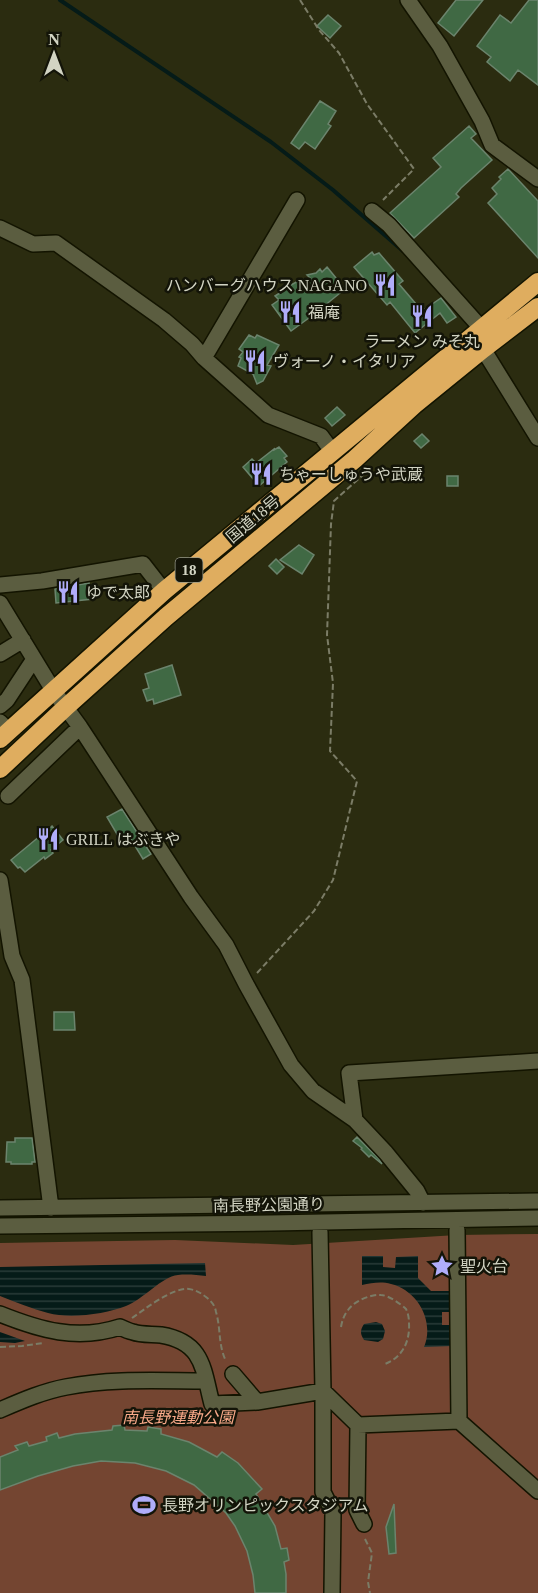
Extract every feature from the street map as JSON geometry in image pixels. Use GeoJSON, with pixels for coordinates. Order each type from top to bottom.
{"type":"FeatureCollection","features":[{"type":"Feature","properties":{"kind":"highway","name":"国道18号"},"geometry":{"type":"LineString","coordinates":[[3,731],[53,690],[164,591],[538,282]]}},
{"type":"Feature","properties":{"kind":"highway","name":"国道18号"},"geometry":{"type":"LineString","coordinates":[[0,769],[175,610],[355,459],[414,405],[538,307]]}},
{"type":"Feature","properties":{"kind":"street"},"geometry":{"type":"LineString","coordinates":[[408,0],[440,46],[482,121],[492,145],[538,179]]}},
{"type":"Feature","properties":{"kind":"street"},"geometry":{"type":"LineString","coordinates":[[204,358],[297,200]]}},
{"type":"Feature","properties":{"kind":"street"},"geometry":{"type":"LineString","coordinates":[[372,211],[389,225],[482,329]]}},
{"type":"Feature","properties":{"kind":"street"},"geometry":{"type":"LineString","coordinates":[[0,228],[33,244],[56,243],[164,320],[268,415],[321,436],[332,451]]}},
{"type":"Feature","properties":{"kind":"street"},"geometry":{"type":"LineString","coordinates":[[483,350],[538,438]]}},
{"type":"Feature","properties":{"kind":"street"},"geometry":{"type":"LineString","coordinates":[[0,585],[42,581],[143,564],[164,591]]}},
{"type":"Feature","properties":{"kind":"street"},"geometry":{"type":"LineString","coordinates":[[0,603],[53,690],[80,727],[191,897],[226,945],[291,1065],[313,1091],[355,1120],[417,1191],[423,1203]]}},
{"type":"Feature","properties":{"kind":"street"},"geometry":{"type":"LineString","coordinates":[[0,654],[23,640]]}},
{"type":"Feature","properties":{"kind":"street"},"geometry":{"type":"LineString","coordinates":[[0,706],[7,700],[34,659]]}},
{"type":"Feature","properties":{"kind":"street"},"geometry":{"type":"LineString","coordinates":[[3,796],[80,727]]}},
{"type":"Feature","properties":{"kind":"street"},"geometry":{"type":"LineString","coordinates":[[0,880],[12,956],[22,980],[51,1208]]}},
{"type":"Feature","properties":{"kind":"street"},"geometry":{"type":"LineString","coordinates":[[355,1120],[349,1073],[538,1061]]}},
{"type":"Feature","properties":{"kind":"street","name":"南長野公園通り"},"geometry":{"type":"LineString","coordinates":[[0,1208],[538,1201]]}},
{"type":"Feature","properties":{"kind":"street","name":"南長野公園通り"},"geometry":{"type":"LineString","coordinates":[[0,1226],[538,1218]]}},
{"type":"Feature","properties":{"kind":"street"},"geometry":{"type":"LineString","coordinates":[[457,1230],[459,1421]]}},
{"type":"Feature","properties":{"kind":"street"},"geometry":{"type":"LineString","coordinates":[[320,1232],[323,1492],[333,1512],[332,1593]]}},
{"type":"Feature","properties":{"kind":"street"},"geometry":{"type":"LineString","coordinates":[[0,1314],[50,1331],[68,1334],[120,1327],[134,1333],[165,1336],[184,1344],[193,1349],[200,1358],[212,1404],[257,1402],[323,1391]]}},
{"type":"Feature","properties":{"kind":"street"},"geometry":{"type":"LineString","coordinates":[[233,1374],[257,1402]]}},
{"type":"Feature","properties":{"kind":"street"},"geometry":{"type":"LineString","coordinates":[[0,1410],[44,1393],[81,1384],[119,1381],[206,1381]]}},
{"type":"Feature","properties":{"kind":"street"},"geometry":{"type":"LineString","coordinates":[[323,1391],[358,1425],[459,1421],[538,1491]]}},
{"type":"Feature","properties":{"kind":"street"},"geometry":{"type":"LineString","coordinates":[[358,1425],[357,1510],[364,1524]]}},
{"type":"Feature","properties":{"kind":"path"},"geometry":{"type":"LineString","coordinates":[[300,0],[319,30],[339,53],[367,104],[414,169],[372,211]]}},
{"type":"Feature","properties":{"kind":"path"},"geometry":{"type":"LineString","coordinates":[[246,984],[314,911],[333,880],[357,782],[330,751],[333,683],[327,635],[334,501],[364,474],[355,459]]}},
{"type":"Feature","properties":{"kind":"path"},"geometry":{"type":"LineString","coordinates":[[120,1327],[175,1292],[187,1289],[199,1291],[214,1306],[219,1326],[221,1351],[233,1374]]}},
{"type":"Feature","properties":{"kind":"path"},"geometry":{"type":"LineString","coordinates":[[341,1327],[348,1310],[356,1302],[366,1298],[382,1294],[406,1310],[409,1318],[409,1336],[406,1346],[400,1355],[385,1364]]}},
{"type":"Feature","properties":{"kind":"path"},"geometry":{"type":"LineString","coordinates":[[0,1347],[43,1344],[50,1331]]}},
{"type":"Feature","properties":{"kind":"path"},"geometry":{"type":"LineString","coordinates":[[364,1524],[365,1538],[372,1553],[368,1582],[370,1593]]}},
{"type":"Feature","properties":{"kind":"green space","name":"南長野運動公園"},"geometry":{"type":"Polygon","coordinates":[[[538,1234],[538,1593],[0,1593],[0,1243],[175,1240],[293,1245],[457,1235],[538,1234]]]}},
{"type":"Feature","properties":{"kind":"water"},"geometry":{"type":"Polygon","coordinates":[[[362,1256],[383,1256],[383,1267],[395,1268],[396,1257],[418,1256],[418,1278],[431,1291],[452,1291],[452,1312],[442,1312],[442,1325],[453,1325],[453,1346],[424,1347],[427,1327],[425,1317],[416,1300],[400,1287],[391,1284],[380,1282],[362,1285],[362,1256]]]}},
{"type":"Feature","properties":{"kind":"water"},"geometry":{"type":"Polygon","coordinates":[[[205,1263],[206,1276],[178,1275],[172,1277],[133,1303],[98,1313],[77,1316],[57,1315],[36,1310],[0,1296],[0,1267],[205,1263]]]}},
{"type":"Feature","properties":{"kind":"water"},"geometry":{"type":"Polygon","coordinates":[[[376,1322],[382,1324],[385,1331],[383,1339],[378,1342],[364,1340],[361,1332],[364,1324],[376,1322]]]}},
{"type":"Feature","properties":{"kind":"water"},"geometry":{"type":"Polygon","coordinates":[[[0,1332],[25,1341],[0,1342],[0,1332]]]}},
{"type":"Feature","properties":{"kind":"building"},"geometry":{"type":"Polygon","coordinates":[[[456,0],[483,0],[454,36],[438,23],[456,0]]]}},
{"type":"Feature","properties":{"kind":"building"},"geometry":{"type":"Polygon","coordinates":[[[529,0],[538,0],[538,85],[518,70],[510,81],[487,62],[491,57],[477,46],[500,15],[511,23],[529,0]]]}},
{"type":"Feature","properties":{"kind":"building"},"geometry":{"type":"Polygon","coordinates":[[[328,15],[341,26],[330,38],[317,26],[328,15]]]}},
{"type":"Feature","properties":{"kind":"building"},"geometry":{"type":"Polygon","coordinates":[[[320,101],[336,111],[328,124],[331,126],[315,149],[305,142],[299,149],[291,143],[320,101]]]}},
{"type":"Feature","properties":{"kind":"building"},"geometry":{"type":"Polygon","coordinates":[[[469,126],[476,134],[471,138],[492,160],[461,188],[456,194],[459,197],[414,238],[390,213],[441,167],[433,158],[469,126]]]}},
{"type":"Feature","properties":{"kind":"building"},"geometry":{"type":"Polygon","coordinates":[[[508,169],[538,201],[538,258],[488,203],[497,194],[492,188],[508,169]]]}},
{"type":"Feature","properties":{"kind":"building"},"geometry":{"type":"Polygon","coordinates":[[[372,252],[374,255],[379,253],[403,281],[399,284],[422,311],[441,298],[456,317],[447,323],[440,313],[415,333],[390,302],[387,305],[354,267],[372,252]]]}},
{"type":"Feature","properties":{"kind":"building"},"geometry":{"type":"Polygon","coordinates":[[[327,267],[345,289],[291,331],[272,305],[279,300],[275,296],[300,280],[310,278],[307,275],[316,273],[320,269],[322,272],[327,267]]]}},
{"type":"Feature","properties":{"kind":"building","name":"ヴォーノ・イタリア"},"geometry":{"type":"Polygon","coordinates":[[[249,335],[255,338],[257,335],[279,345],[267,365],[271,366],[263,381],[257,384],[253,374],[238,366],[241,358],[239,357],[243,352],[239,349],[249,335]]]}},
{"type":"Feature","properties":{"kind":"building"},"geometry":{"type":"Polygon","coordinates":[[[337,407],[345,415],[332,426],[325,418],[337,407]]]}},
{"type":"Feature","properties":{"kind":"building"},"geometry":{"type":"Polygon","coordinates":[[[422,434],[429,441],[421,448],[414,441],[422,434]]]}},
{"type":"Feature","properties":{"kind":"building","name":"ちゃーしゅうや武蔵"},"geometry":{"type":"Polygon","coordinates":[[[279,447],[287,456],[284,458],[287,462],[259,486],[243,467],[252,459],[256,463],[279,447]]]}},
{"type":"Feature","properties":{"kind":"building"},"geometry":{"type":"Polygon","coordinates":[[[447,476],[458,476],[458,486],[447,486],[447,476]]]}},
{"type":"Feature","properties":{"kind":"building"},"geometry":{"type":"Polygon","coordinates":[[[299,545],[314,555],[302,574],[280,560],[299,545]]]}},
{"type":"Feature","properties":{"kind":"building"},"geometry":{"type":"Polygon","coordinates":[[[276,559],[284,567],[277,574],[269,566],[276,559]]]}},
{"type":"Feature","properties":{"kind":"building"},"geometry":{"type":"Polygon","coordinates":[[[89,583],[93,599],[56,603],[55,589],[89,583]]]}},
{"type":"Feature","properties":{"kind":"building"},"geometry":{"type":"Polygon","coordinates":[[[172,665],[181,695],[154,704],[153,699],[147,701],[143,690],[149,688],[145,674],[172,665]]]}},
{"type":"Feature","properties":{"kind":"building"},"geometry":{"type":"Polygon","coordinates":[[[122,809],[151,854],[143,859],[129,836],[121,841],[107,817],[122,809]]]}},
{"type":"Feature","properties":{"kind":"building"},"geometry":{"type":"Polygon","coordinates":[[[52,826],[63,840],[51,850],[53,853],[25,872],[20,867],[18,868],[11,860],[52,826]]]}},
{"type":"Feature","properties":{"kind":"building"},"geometry":{"type":"Polygon","coordinates":[[[54,1012],[74,1012],[75,1030],[54,1030],[54,1012]]]}},
{"type":"Feature","properties":{"kind":"building"},"geometry":{"type":"Polygon","coordinates":[[[357,1137],[382,1164],[371,1155],[369,1157],[353,1141],[357,1137]]]}},
{"type":"Feature","properties":{"kind":"building"},"geometry":{"type":"Polygon","coordinates":[[[15,1138],[32,1138],[35,1162],[11,1164],[11,1162],[6,1162],[7,1142],[15,1142],[15,1138]]]}},
{"type":"Feature","properties":{"kind":"building"},"geometry":{"type":"Polygon","coordinates":[[[124,1425],[125,1430],[147,1431],[148,1427],[161,1429],[161,1434],[189,1442],[217,1457],[222,1452],[238,1463],[262,1489],[256,1494],[275,1526],[281,1549],[287,1548],[289,1560],[284,1562],[286,1593],[255,1593],[247,1551],[226,1513],[194,1485],[166,1471],[135,1463],[101,1461],[38,1476],[0,1490],[0,1457],[18,1450],[15,1446],[27,1442],[29,1446],[47,1441],[46,1437],[57,1433],[59,1438],[112,1430],[113,1426],[124,1425]]]}},
{"type":"Feature","properties":{"kind":"building"},"geometry":{"type":"Polygon","coordinates":[[[394,1504],[396,1553],[389,1554],[386,1527],[394,1504]]]}},
{"type":"Feature","properties":{"kind":"waterway"},"geometry":{"type":"LineString","coordinates":[[60,0],[271,142],[333,190],[403,251]]}},
{"type":"Feature","properties":{"kind":"place","name":"ハンバーグハウス NAGANO"},"geometry":{"type":"Point","coordinates":[385,285]}},
{"type":"Feature","properties":{"kind":"place","name":"福庵"},"geometry":{"type":"Point","coordinates":[290,312]}},
{"type":"Feature","properties":{"kind":"place","name":"ラーメン みそ丸"},"geometry":{"type":"Point","coordinates":[422,316]}},
{"type":"Feature","properties":{"kind":"place","name":"ヴォーノ・イタリア"},"geometry":{"type":"Point","coordinates":[255,361]}},
{"type":"Feature","properties":{"kind":"place","name":"ちゃーしゅうや武蔵"},"geometry":{"type":"Point","coordinates":[261,474]}},
{"type":"Feature","properties":{"kind":"place","name":"ゆで太郎"},"geometry":{"type":"Point","coordinates":[68,592]}},
{"type":"Feature","properties":{"kind":"place","name":"GRILL はぶきや"},"geometry":{"type":"Point","coordinates":[48,839]}},
{"type":"Feature","properties":{"kind":"place","name":"聖火台"},"geometry":{"type":"Point","coordinates":[442,1266]}},
{"type":"Feature","properties":{"kind":"place","name":"長野オリンピックスタジアム"},"geometry":{"type":"Point","coordinates":[144,1505]}}]}
